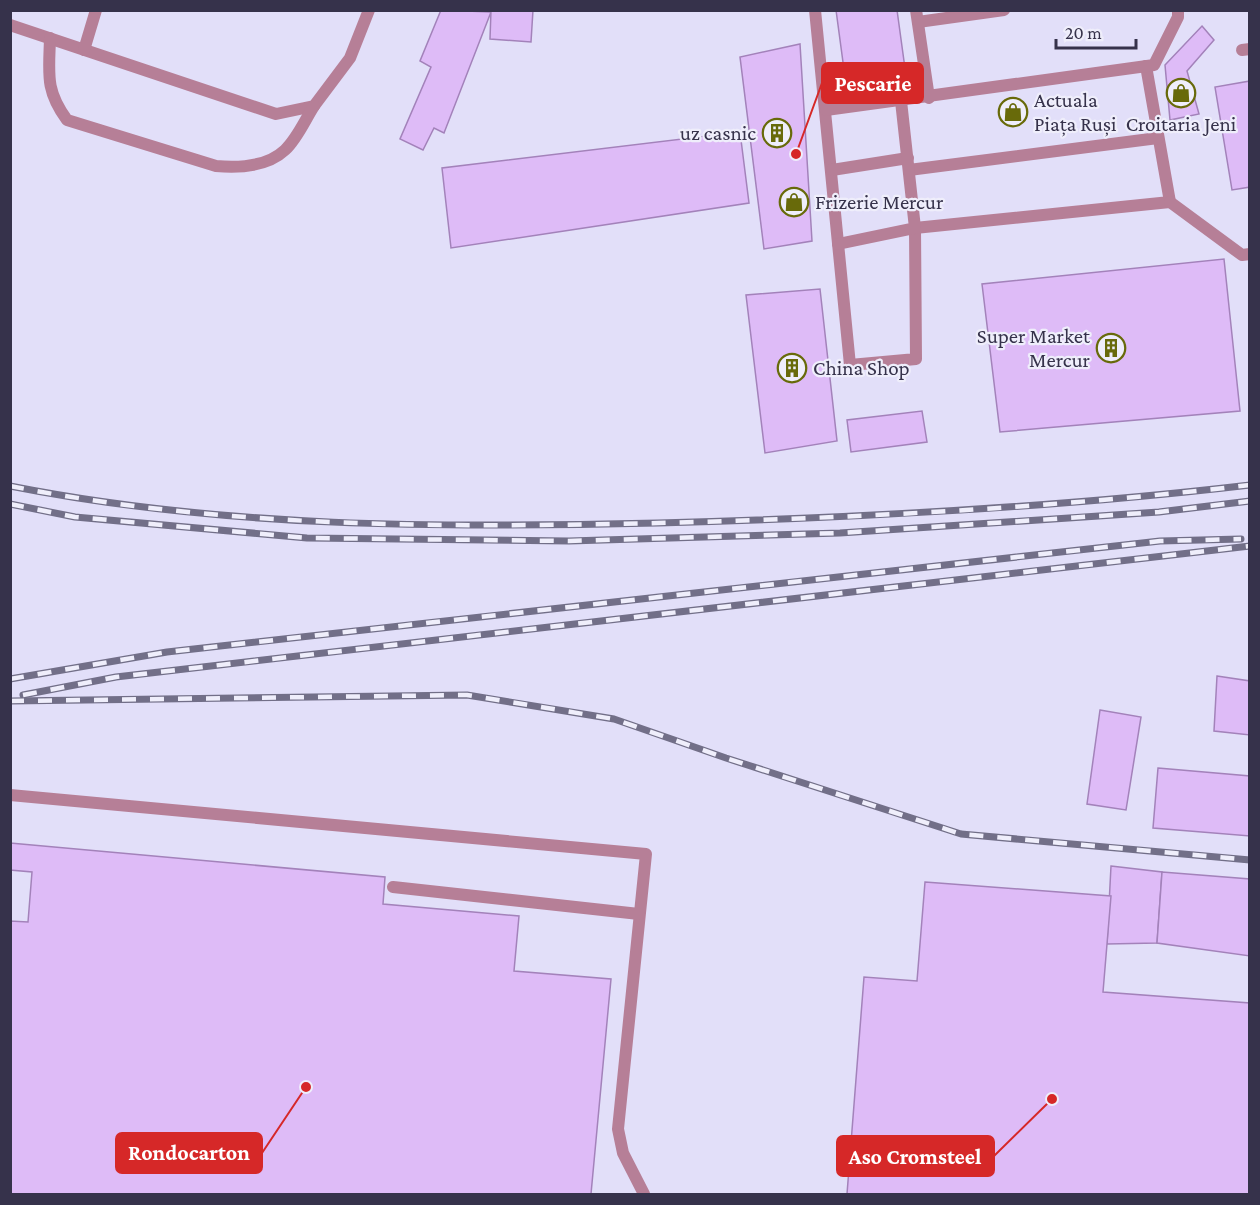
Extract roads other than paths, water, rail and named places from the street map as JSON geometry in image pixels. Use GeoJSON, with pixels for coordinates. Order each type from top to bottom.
{"type":"FeatureCollection","features":[{"type":"Feature","properties":{"kind":"lane"},"geometry":{"type":"LineString","coordinates":[[84,50],[96,10]]}},
{"type":"Feature","properties":{"kind":"lane"},"geometry":{"type":"LineString","coordinates":[[50,38],[49,76],[53,101],[67,120],[216,166],[236,168],[258,164],[284,151],[350,58],[369,10]]}},
{"type":"Feature","properties":{"kind":"lane"},"geometry":{"type":"LineString","coordinates":[[815,10],[850,365],[916,359],[915,228],[901,101]]}},
{"type":"Feature","properties":{"kind":"lane"},"geometry":{"type":"LineString","coordinates":[[929,98],[917,16],[1004,10]]}},
{"type":"Feature","properties":{"kind":"lane"},"geometry":{"type":"LineString","coordinates":[[826,110],[929,98],[1154,65],[1178,17],[1178,10]]}},
{"type":"Feature","properties":{"kind":"lane"},"geometry":{"type":"LineString","coordinates":[[10,25],[276,114],[314,106]]}},
{"type":"Feature","properties":{"kind":"lane"},"geometry":{"type":"LineString","coordinates":[[1146,66],[1170,202]]}},
{"type":"Feature","properties":{"kind":"lane"},"geometry":{"type":"LineString","coordinates":[[832,170],[1158,138]]}},
{"type":"Feature","properties":{"kind":"lane"},"geometry":{"type":"LineString","coordinates":[[838,243],[915,228],[1170,202],[1242,255],[1250,254]]}},
{"type":"Feature","properties":{"kind":"lane"},"geometry":{"type":"LineString","coordinates":[[10,795],[646,854],[618,1129],[623,1153],[644,1194]]}},
{"type":"Feature","properties":{"kind":"lane"},"geometry":{"type":"LineString","coordinates":[[393,887],[639,914]]}},
{"type":"Feature","properties":{"kind":"railway"},"geometry":{"type":"LineString","coordinates":[[10,486],[90,500],[252,517],[414,525],[577,525],[880,515],[1028,506],[1250,485]]}},
{"type":"Feature","properties":{"kind":"railway"},"geometry":{"type":"LineString","coordinates":[[10,504],[75,517],[307,538],[569,541],[840,533],[1159,512],[1250,501]]}},
{"type":"Feature","properties":{"kind":"railway"},"geometry":{"type":"LineString","coordinates":[[10,679],[167,652],[1160,541],[1241,539]]}},
{"type":"Feature","properties":{"kind":"railway"},"geometry":{"type":"LineString","coordinates":[[23,695],[116,677],[1250,546]]}},
{"type":"Feature","properties":{"kind":"railway"},"geometry":{"type":"LineString","coordinates":[[10,701],[467,695],[614,719],[961,834],[1250,860]]}},
{"type":"Feature","properties":{"kind":"place","name":"Croitaria Jeni"},"geometry":{"type":"Point","coordinates":[1181,93]}},
{"type":"Feature","properties":{"kind":"place","name":"Actuala Piața Ruși"},"geometry":{"type":"Point","coordinates":[1013,112]}},
{"type":"Feature","properties":{"kind":"place","name":"uz casnic"},"geometry":{"type":"Point","coordinates":[777,133]}},
{"type":"Feature","properties":{"kind":"place","name":"Pescarie"},"geometry":{"type":"Point","coordinates":[796,154]}},
{"type":"Feature","properties":{"kind":"place","name":"Frizerie Mercur"},"geometry":{"type":"Point","coordinates":[794,202]}},
{"type":"Feature","properties":{"kind":"place","name":"Super Market Mercur"},"geometry":{"type":"Point","coordinates":[1111,348]}},
{"type":"Feature","properties":{"kind":"place","name":"China Shop"},"geometry":{"type":"Point","coordinates":[792,368]}},
{"type":"Feature","properties":{"kind":"place","name":"Rondocarton"},"geometry":{"type":"Point","coordinates":[306,1087]}},
{"type":"Feature","properties":{"kind":"place","name":"Aso Cromsteel"},"geometry":{"type":"Point","coordinates":[1052,1099]}}]}
